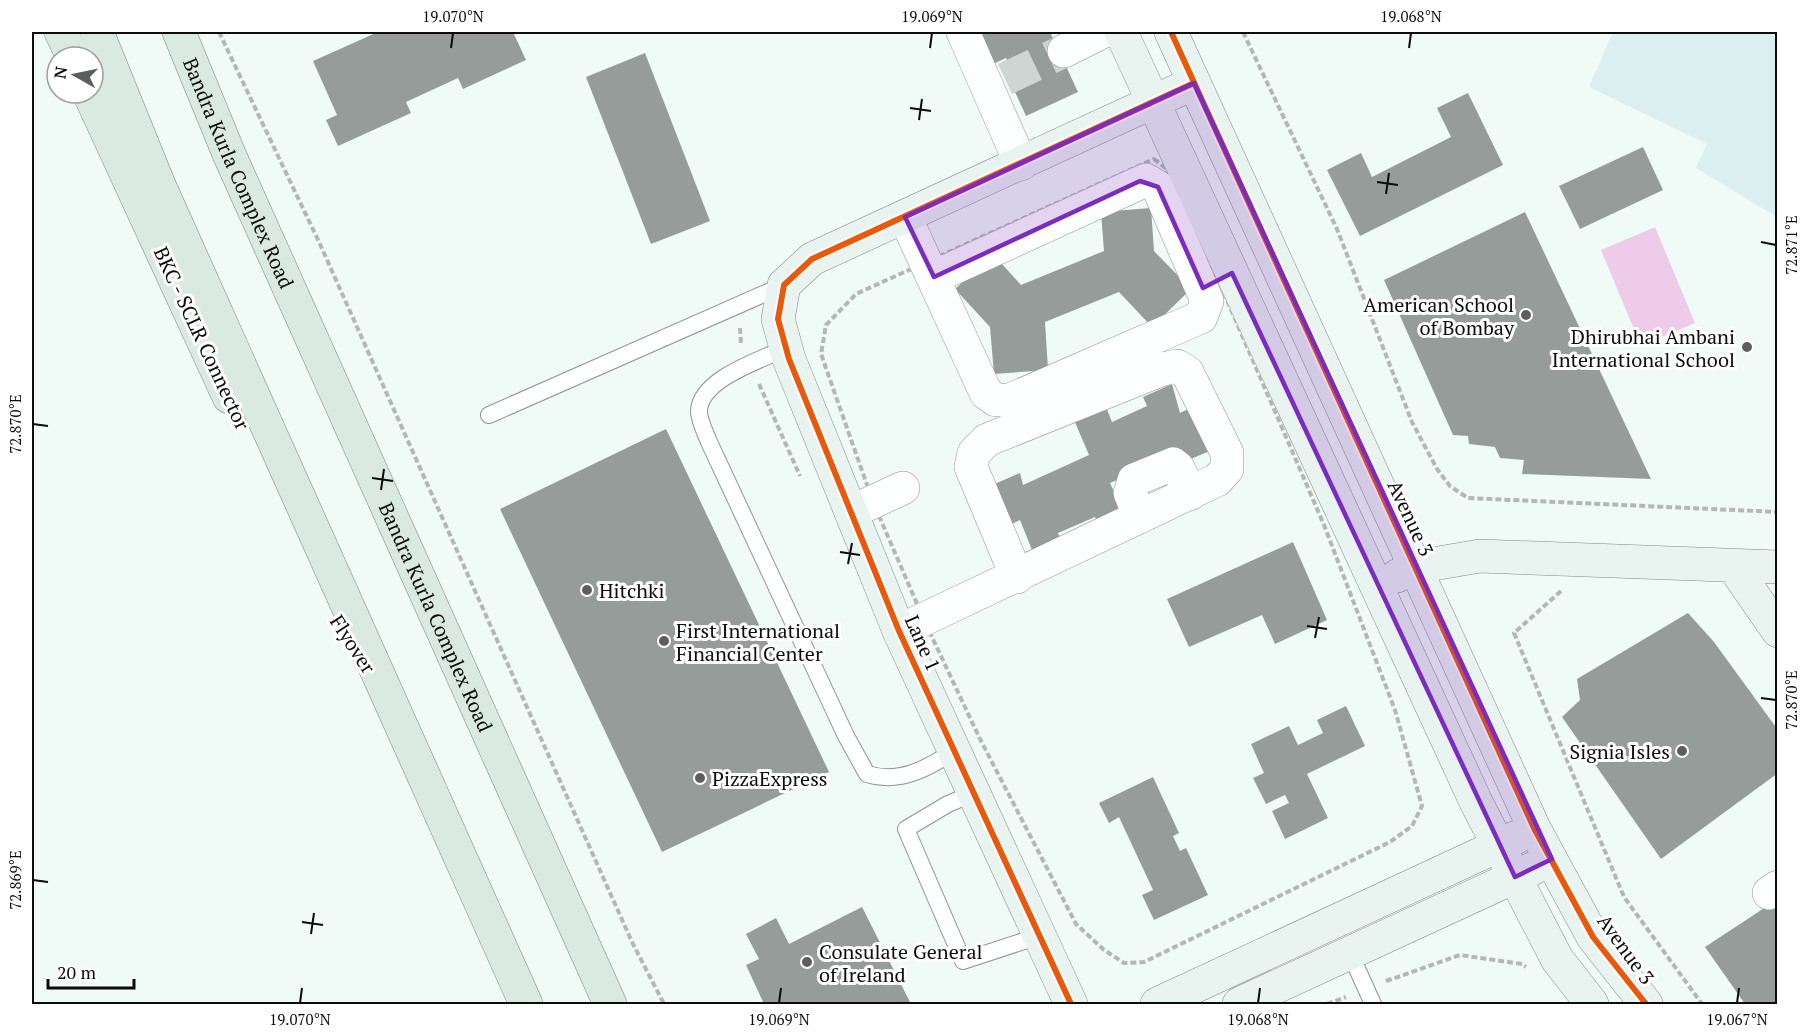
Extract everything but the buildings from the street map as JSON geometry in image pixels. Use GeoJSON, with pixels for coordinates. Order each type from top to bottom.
{"type":"FeatureCollection","features":[{"type":"Feature","properties":{"kind":"main road"},"geometry":{"type":"LineString","coordinates":[[97,32],[159,185],[526,1005]]}},
{"type":"Feature","properties":{"kind":"main road","name":"Bandra Kurla Complex Road"},"geometry":{"type":"LineString","coordinates":[[178,32],[229,154],[610,1005]]}},
{"type":"Feature","properties":{"kind":"main road","name":"BKC - SCLR Connector"},"geometry":{"type":"LineString","coordinates":[[95,105],[315,584]]}},
{"type":"Feature","properties":{"kind":"main road","name":"Flyover"},"geometry":{"type":"LineString","coordinates":[[315,584],[391,703]]}},
{"type":"Feature","properties":{"kind":"street"},"geometry":{"type":"LineString","coordinates":[[963,32],[997,83],[1021,164]]}},
{"type":"Feature","properties":{"kind":"street"},"geometry":{"type":"LineString","coordinates":[[1064,51],[1102,32]]}},
{"type":"Feature","properties":{"kind":"street"},"geometry":{"type":"LineString","coordinates":[[905,217],[986,393],[996,400],[1010,400],[1201,317],[1218,280],[1153,103],[1121,32]]}},
{"type":"Feature","properties":{"kind":"street","name":"Avenue 3"},"geometry":{"type":"LineString","coordinates":[[1171,32],[1534,828],[1593,937],[1646,1005]]}},
{"type":"Feature","properties":{"kind":"street"},"geometry":{"type":"LineString","coordinates":[[784,285],[812,259],[1194,83]]}},
{"type":"Feature","properties":{"kind":"street"},"geometry":{"type":"LineString","coordinates":[[930,268],[1146,180],[1158,187],[1218,280],[1377,585],[1499,847],[1557,959],[1592,1005]]}},
{"type":"Feature","properties":{"kind":"street","name":"Lane 1"},"geometry":{"type":"LineString","coordinates":[[784,285],[778,319],[786,348],[862,507],[912,626],[954,751],[1071,1005]]}},
{"type":"Feature","properties":{"kind":"street"},"geometry":{"type":"LineString","coordinates":[[912,626],[1017,577],[1217,480],[1227,469],[1227,453],[1188,372],[1177,366],[1163,369],[987,440],[974,453],[971,467],[1017,577]]}},
{"type":"Feature","properties":{"kind":"street"},"geometry":{"type":"LineString","coordinates":[[862,507],[903,488]]}},
{"type":"Feature","properties":{"kind":"street"},"geometry":{"type":"LineString","coordinates":[[1377,585],[1415,567],[1480,556],[1778,567]]}},
{"type":"Feature","properties":{"kind":"street"},"geometry":{"type":"LineString","coordinates":[[1732,566],[1778,631]]}},
{"type":"Feature","properties":{"kind":"street"},"geometry":{"type":"LineString","coordinates":[[1157,1005],[1499,847],[1534,828]]}},
{"type":"Feature","properties":{"kind":"street"},"geometry":{"type":"LineString","coordinates":[[1239,1005],[1552,859]]}},
{"type":"Feature","properties":{"kind":"lane"},"geometry":{"type":"LineString","coordinates":[[489,415],[784,285]]}},
{"type":"Feature","properties":{"kind":"lane"},"geometry":{"type":"LineString","coordinates":[[786,348],[719,380],[702,398],[699,413],[709,442],[846,736],[867,774],[881,778],[905,776],[933,765],[954,751]]}},
{"type":"Feature","properties":{"kind":"lane"},"geometry":{"type":"LineString","coordinates":[[974,793],[948,804],[906,829],[963,961],[1039,936]]}},
{"type":"Feature","properties":{"kind":"lane"},"geometry":{"type":"LineString","coordinates":[[1350,953],[1373,1005]]}},
{"type":"Feature","properties":{"kind":"path"},"geometry":{"type":"LineString","coordinates":[[219,32],[319,242],[632,942],[664,1005]]}},
{"type":"Feature","properties":{"kind":"path"},"geometry":{"type":"LineString","coordinates":[[1243,32],[1337,230],[1412,422],[1437,469],[1450,486],[1468,498],[1778,513]]}},
{"type":"Feature","properties":{"kind":"path"},"geometry":{"type":"LineString","coordinates":[[1154,159],[1172,173],[1218,280],[1324,525],[1395,710],[1422,806],[1412,826],[1390,842],[1198,937],[1143,962],[1124,963],[1104,950],[1076,924],[980,739],[912,626],[862,507],[821,354],[826,325],[856,294],[930,268],[1154,159]]}},
{"type":"Feature","properties":{"kind":"path"},"geometry":{"type":"LineString","coordinates":[[1565,589],[1556,593],[1514,633],[1624,897],[1702,1005]]}},
{"type":"Feature","properties":{"kind":"path"},"geometry":{"type":"LineString","coordinates":[[1327,1005],[1460,955],[1522,964],[1530,972]]}},
{"type":"Feature","properties":{"kind":"highlighted area"},"geometry":{"type":"Polygon","coordinates":[[[1194,83],[1552,859],[1515,877],[1232,273],[1203,288],[1158,187],[1140,181],[934,277],[905,217],[1194,83]]]}},
{"type":"Feature","properties":{"kind":"shaded area"},"geometry":{"type":"Polygon","coordinates":[[[1613,32],[1777,32],[1777,217],[1696,168],[1707,144],[1589,87],[1613,32]]]}},
{"type":"Feature","properties":{"kind":"shaded area"},"geometry":{"type":"Polygon","coordinates":[[[1655,227],[1695,323],[1641,346],[1601,250],[1655,227]]]}},
{"type":"Feature","properties":{"kind":"tunnel"},"geometry":{"type":"LineString","coordinates":[[1005,79],[1064,51]]}},
{"type":"Feature","properties":{"kind":"cycle path"},"geometry":{"type":"LineString","coordinates":[[1171,32],[1534,828],[1593,937],[1646,1004]]}},
{"type":"Feature","properties":{"kind":"cycle path"},"geometry":{"type":"LineString","coordinates":[[1071,1004],[899,631],[789,359],[778,319],[784,285],[812,259],[1194,83]]}},
{"type":"Feature","properties":{"kind":"place","name":"American School of Bombay"},"geometry":{"type":"Point","coordinates":[1526,315]}},
{"type":"Feature","properties":{"kind":"place","name":"Dhirubhai Ambani International School"},"geometry":{"type":"Point","coordinates":[1747,347]}},
{"type":"Feature","properties":{"kind":"place","name":"Hitchki"},"geometry":{"type":"Point","coordinates":[587,590]}},
{"type":"Feature","properties":{"kind":"place","name":"First International Financial Center"},"geometry":{"type":"Point","coordinates":[664,641]}},
{"type":"Feature","properties":{"kind":"place","name":"Signia Isles"},"geometry":{"type":"Point","coordinates":[1682,751]}},
{"type":"Feature","properties":{"kind":"place","name":"PizzaExpress"},"geometry":{"type":"Point","coordinates":[700,778]}},
{"type":"Feature","properties":{"kind":"place","name":"Consulate General of Ireland"},"geometry":{"type":"Point","coordinates":[807,962]}}]}
